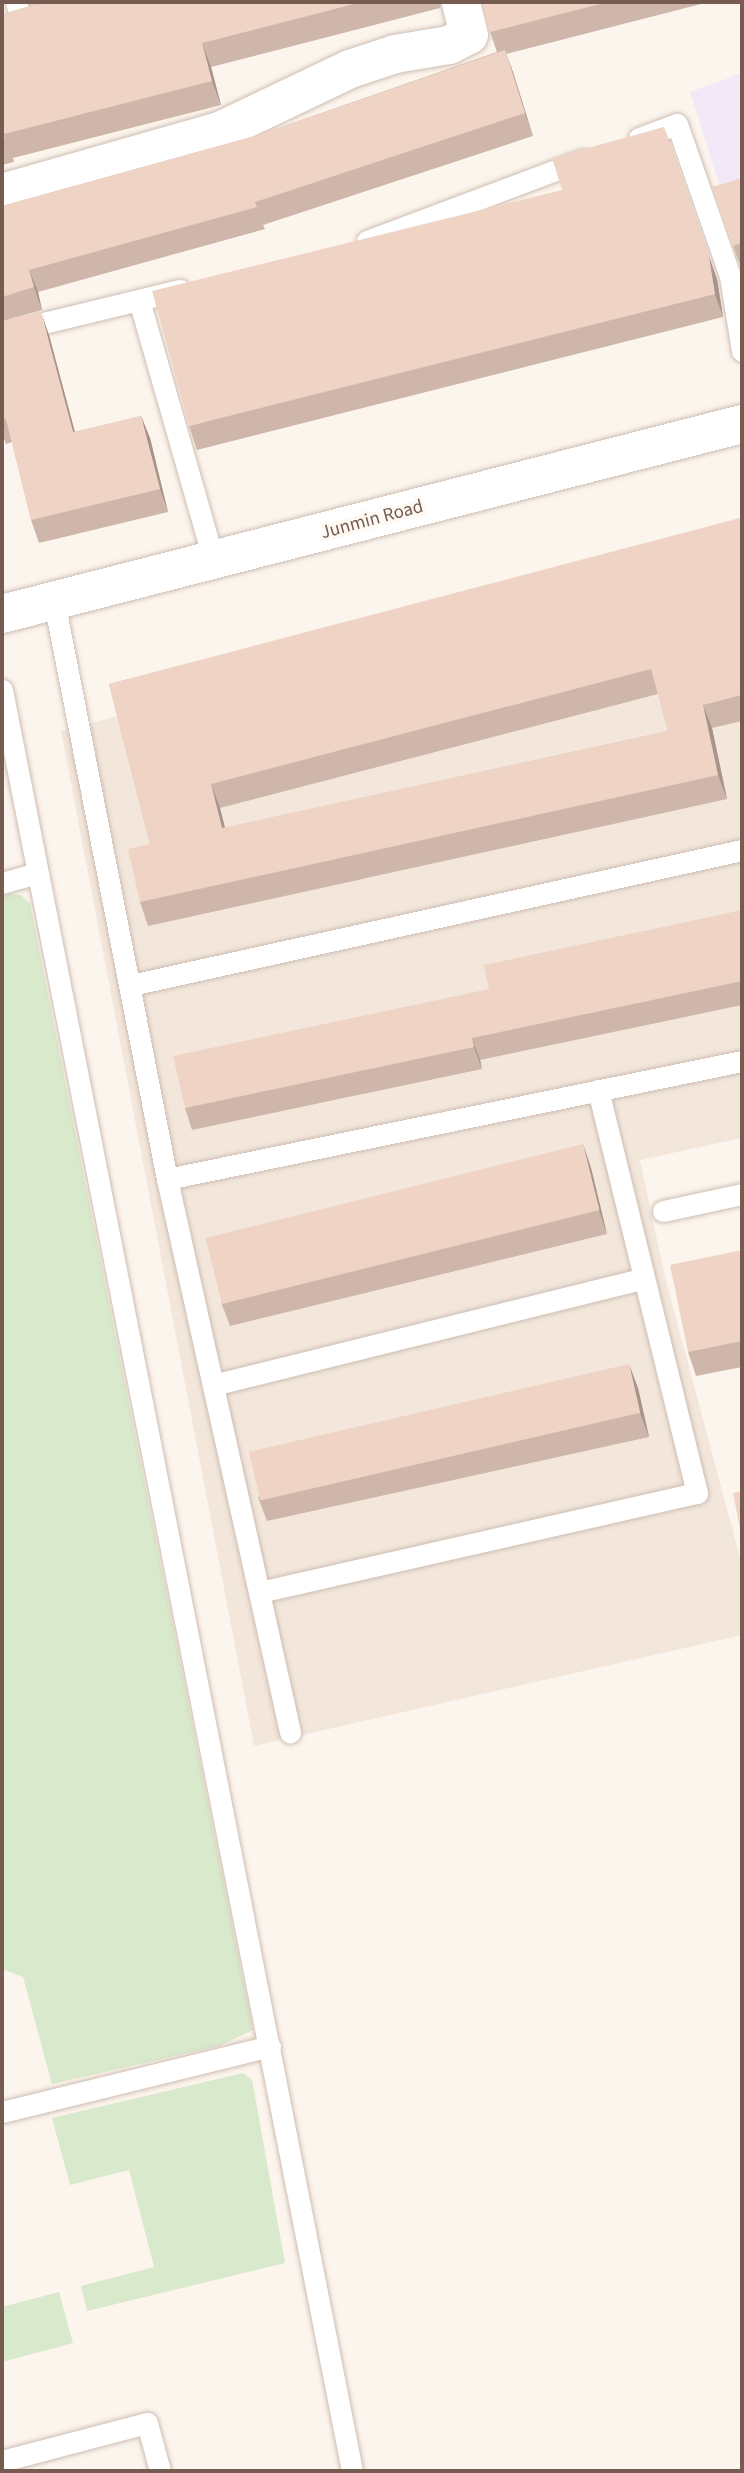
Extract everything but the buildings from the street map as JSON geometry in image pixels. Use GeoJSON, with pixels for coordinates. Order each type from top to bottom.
{"type":"FeatureCollection","features":[{"type":"Feature","properties":{"kind":"street"},"geometry":{"type":"LineString","coordinates":[[2,193],[220,131],[350,69],[395,54],[449,45],[469,34],[461,2]]}},
{"type":"Feature","properties":{"kind":"street","name":"Junmin Road"},"geometry":{"type":"LineString","coordinates":[[2,614],[742,424]]}},
{"type":"Feature","properties":{"kind":"lane"},"geometry":{"type":"LineString","coordinates":[[16,2],[21,19],[90,2]]}},
{"type":"Feature","properties":{"kind":"lane"},"geometry":{"type":"LineString","coordinates":[[350,247],[677,124],[730,276],[742,351]]}},
{"type":"Feature","properties":{"kind":"lane"},"geometry":{"type":"LineString","coordinates":[[2,333],[205,284]]}},
{"type":"Feature","properties":{"kind":"lane"},"geometry":{"type":"LineString","coordinates":[[139,300],[214,561]]}},
{"type":"Feature","properties":{"kind":"lane"},"geometry":{"type":"LineString","coordinates":[[54,601],[167,1179],[290,1732]]}},
{"type":"Feature","properties":{"kind":"lane"},"geometry":{"type":"LineString","coordinates":[[2,690],[352,2471]]}},
{"type":"Feature","properties":{"kind":"lane"},"geometry":{"type":"LineString","coordinates":[[131,985],[742,850]]}},
{"type":"Feature","properties":{"kind":"lane"},"geometry":{"type":"LineString","coordinates":[[2,883],[37,873]]}},
{"type":"Feature","properties":{"kind":"lane"},"geometry":{"type":"LineString","coordinates":[[167,1179],[742,1061]]}},
{"type":"Feature","properties":{"kind":"lane"},"geometry":{"type":"LineString","coordinates":[[260,1592],[696,1493],[598,1090]]}},
{"type":"Feature","properties":{"kind":"lane"},"geometry":{"type":"LineString","coordinates":[[663,1211],[742,1194]]}},
{"type":"Feature","properties":{"kind":"lane"},"geometry":{"type":"LineString","coordinates":[[213,1385],[642,1279]]}},
{"type":"Feature","properties":{"kind":"lane"},"geometry":{"type":"LineString","coordinates":[[2,2112],[270,2046]]}},
{"type":"Feature","properties":{"kind":"lane"},"geometry":{"type":"LineString","coordinates":[[2,2461],[147,2423],[160,2471]]}},
{"type":"Feature","properties":{"kind":"shaded area"},"geometry":{"type":"Polygon","coordinates":[[[742,73],[742,256],[690,92],[742,73]]]}},
{"type":"Feature","properties":{"kind":"shaded area"},"geometry":{"type":"Polygon","coordinates":[[[742,550],[742,1138],[640,1160],[665,1277],[742,1565],[742,1635],[254,1746],[61,731],[742,550]]]}},
{"type":"Feature","properties":{"kind":"green space"},"geometry":{"type":"Polygon","coordinates":[[[21,895],[30,904],[253,2030],[219,2046],[52,2084],[23,1977],[2,1969],[2,896],[21,895]]]}},
{"type":"Feature","properties":{"kind":"green space"},"geometry":{"type":"Polygon","coordinates":[[[243,2073],[252,2080],[285,2263],[87,2311],[81,2286],[154,2267],[129,2170],[70,2185],[52,2118],[243,2073]]]}},
{"type":"Feature","properties":{"kind":"green space"},"geometry":{"type":"Polygon","coordinates":[[[59,2292],[73,2343],[2,2362],[2,2307],[59,2292]]]}}]}
